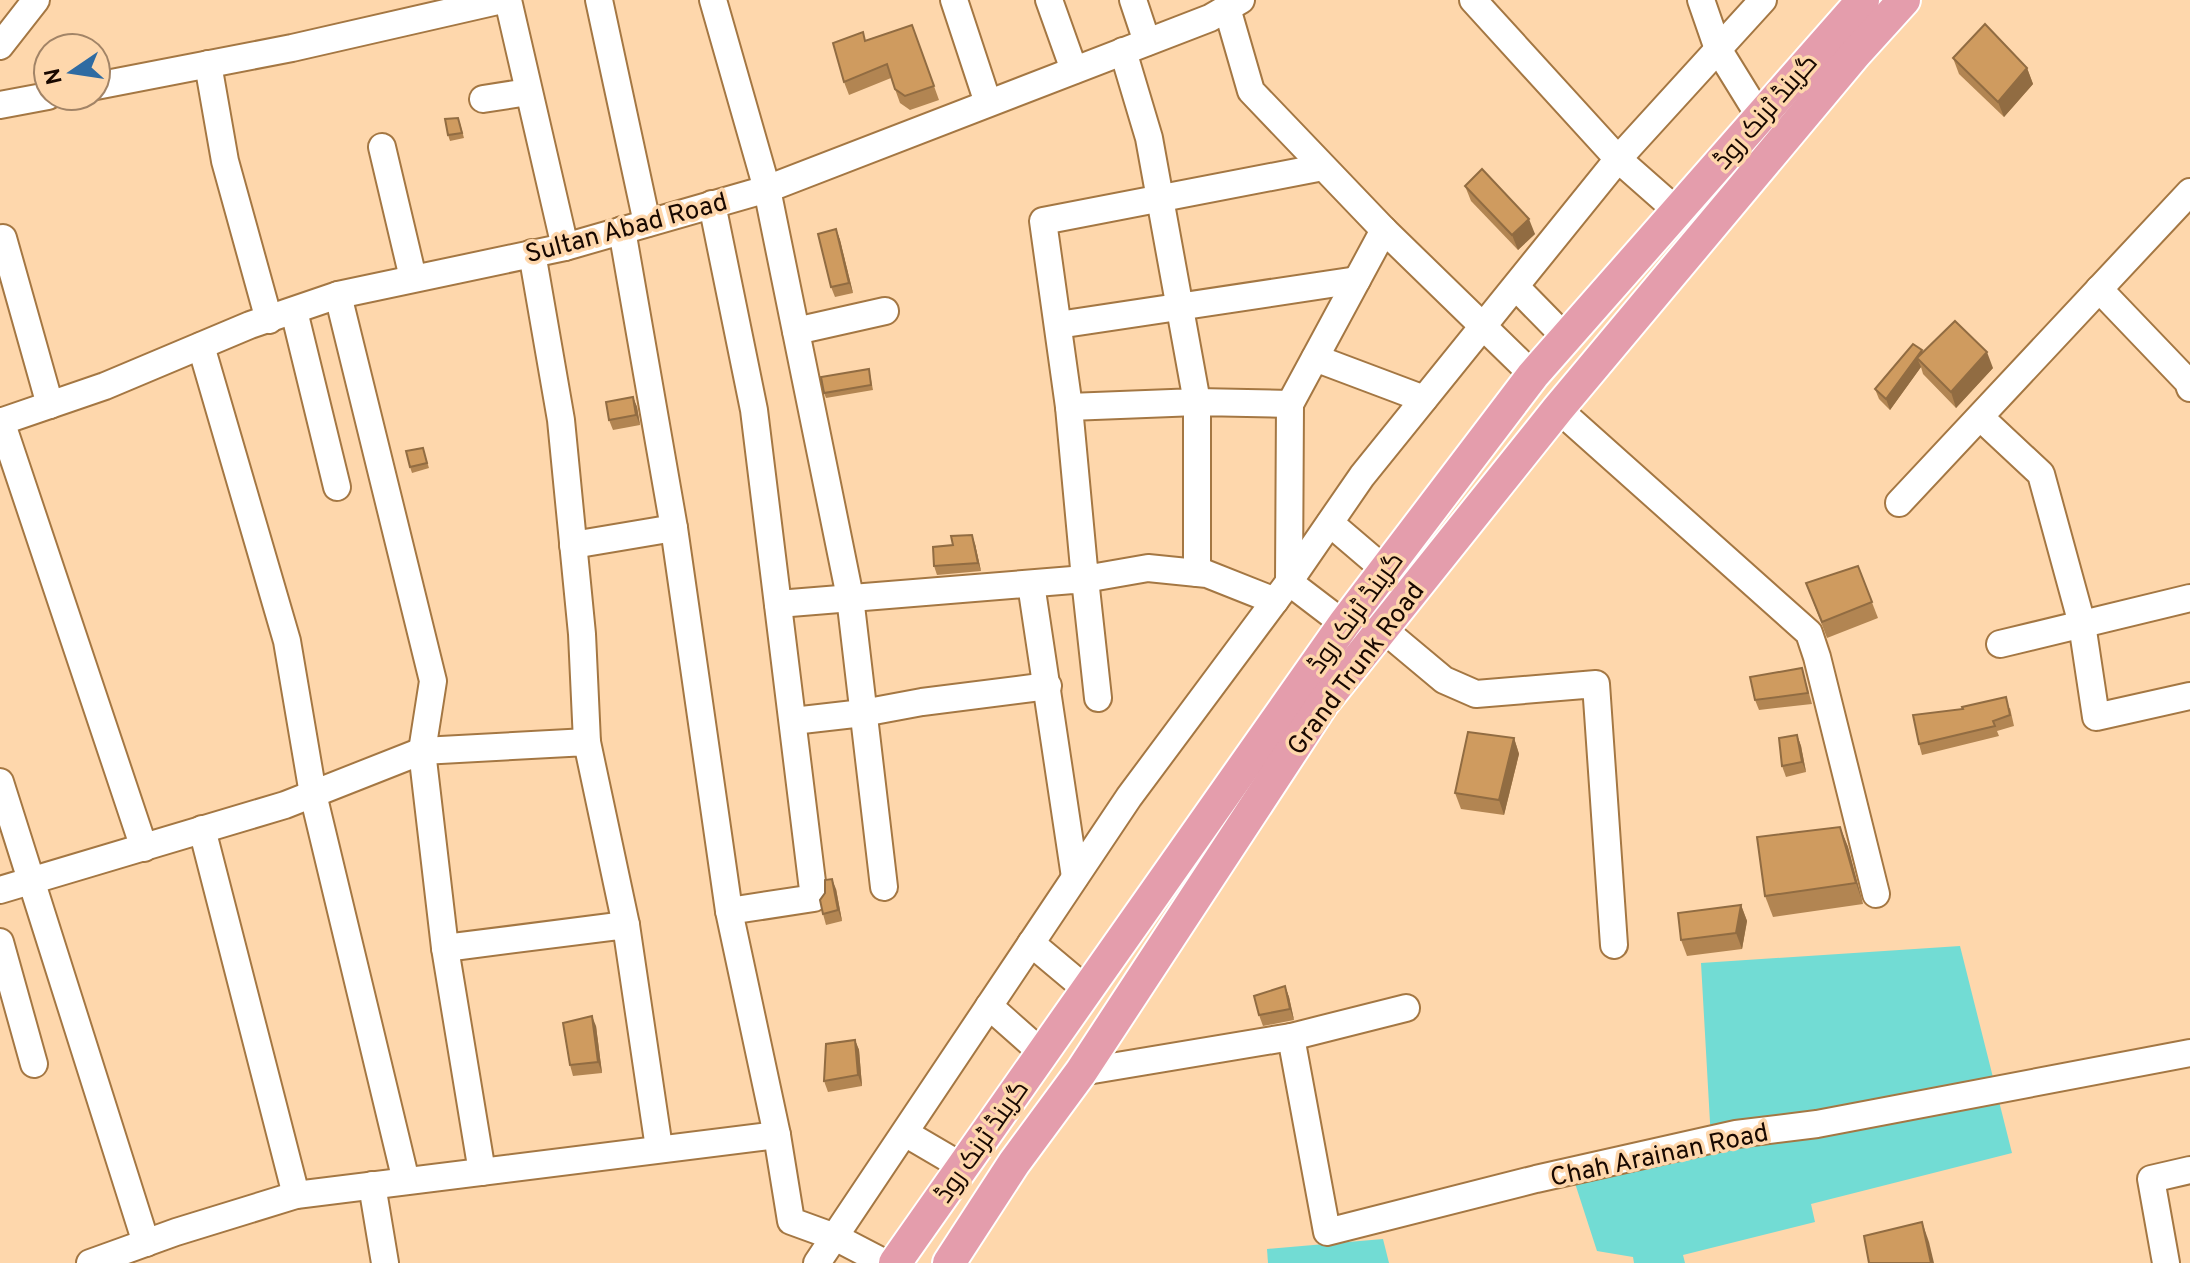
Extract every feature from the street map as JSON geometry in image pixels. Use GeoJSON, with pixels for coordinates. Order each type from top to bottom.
{"type":"FeatureCollection","features":[{"type":"Feature","properties":{"kind":"main road","name":"گرینڈ ٹرنک روڈ"},"geometry":{"type":"LineString","coordinates":[[895,1263],[1344,624],[1533,375],[1863,0]]}},
{"type":"Feature","properties":{"kind":"main road","name":"Grand Trunk Road"},"geometry":{"type":"LineString","coordinates":[[949,1263],[1014,1163],[1081,1072],[1323,703],[1558,409],[1855,54],[1904,0]]}},
{"type":"Feature","properties":{"kind":"main road"},"geometry":{"type":"LineString","coordinates":[[1388,567],[1417,586]]}},
{"type":"Feature","properties":{"kind":"street"},"geometry":{"type":"LineString","coordinates":[[0,46],[36,0]]}},
{"type":"Feature","properties":{"kind":"street"},"geometry":{"type":"LineString","coordinates":[[112,83],[292,48],[505,0],[565,247]]}},
{"type":"Feature","properties":{"kind":"street"},"geometry":{"type":"LineString","coordinates":[[599,0],[634,227],[729,911],[777,1135],[791,1221],[835,1237],[885,1263]]}},
{"type":"Feature","properties":{"kind":"street"},"geometry":{"type":"LineString","coordinates":[[713,0],[767,189],[850,597],[884,887]]}},
{"type":"Feature","properties":{"kind":"street"},"geometry":{"type":"LineString","coordinates":[[954,0],[988,103]]}},
{"type":"Feature","properties":{"kind":"street"},"geometry":{"type":"LineString","coordinates":[[1049,0],[1074,70]]}},
{"type":"Feature","properties":{"kind":"street"},"geometry":{"type":"LineString","coordinates":[[1133,0],[1135,46],[1149,138],[1197,402],[1197,573]]}},
{"type":"Feature","properties":{"kind":"street"},"geometry":{"type":"LineString","coordinates":[[1473,0],[1618,159],[1677,211]]}},
{"type":"Feature","properties":{"kind":"street"},"geometry":{"type":"LineString","coordinates":[[1701,0],[1718,49],[1760,117]]}},
{"type":"Feature","properties":{"kind":"street"},"geometry":{"type":"LineString","coordinates":[[817,1263],[1129,797],[1282,592],[1362,476],[1618,159],[1763,0]]}},
{"type":"Feature","properties":{"kind":"street"},"geometry":{"type":"LineString","coordinates":[[1237,2],[1251,91],[1384,230],[1533,375]]}},
{"type":"Feature","properties":{"kind":"street","name":"Sultan Abad Road"},"geometry":{"type":"LineString","coordinates":[[0,422],[105,386],[338,295],[565,247],[767,189],[1210,18],[1237,2]]}},
{"type":"Feature","properties":{"kind":"street"},"geometry":{"type":"LineString","coordinates":[[208,64],[225,161],[269,320]]}},
{"type":"Feature","properties":{"kind":"street"},"geometry":{"type":"LineString","coordinates":[[483,99],[528,92]]}},
{"type":"Feature","properties":{"kind":"street"},"geometry":{"type":"LineString","coordinates":[[0,105],[32,99]]}},
{"type":"Feature","properties":{"kind":"street"},"geometry":{"type":"LineString","coordinates":[[382,147],[413,278]]}},
{"type":"Feature","properties":{"kind":"street"},"geometry":{"type":"LineString","coordinates":[[1098,698],[1069,407],[1043,221],[1323,167]]}},
{"type":"Feature","properties":{"kind":"street"},"geometry":{"type":"LineString","coordinates":[[1899,503],[2190,192]]}},
{"type":"Feature","properties":{"kind":"street"},"geometry":{"type":"LineString","coordinates":[[712,204],[754,410],[814,898],[729,911]]}},
{"type":"Feature","properties":{"kind":"street"},"geometry":{"type":"LineString","coordinates":[[1282,592],[1290,404],[1384,230]]}},
{"type":"Feature","properties":{"kind":"street"},"geometry":{"type":"LineString","coordinates":[[3,238],[50,405]]}},
{"type":"Feature","properties":{"kind":"street"},"geometry":{"type":"LineString","coordinates":[[532,253],[561,420],[582,634],[587,742],[626,925],[659,1148]]}},
{"type":"Feature","properties":{"kind":"street"},"geometry":{"type":"LineString","coordinates":[[1058,325],[1357,280]]}},
{"type":"Feature","properties":{"kind":"street"},"geometry":{"type":"LineString","coordinates":[[1516,287],[1566,338]]}},
{"type":"Feature","properties":{"kind":"street"},"geometry":{"type":"LineString","coordinates":[[2099,289],[2188,382],[2190,388]]}},
{"type":"Feature","properties":{"kind":"street"},"geometry":{"type":"LineString","coordinates":[[338,295],[433,681],[422,751],[445,948],[482,1172]]}},
{"type":"Feature","properties":{"kind":"street"},"geometry":{"type":"LineString","coordinates":[[294,311],[337,487]]}},
{"type":"Feature","properties":{"kind":"street"},"geometry":{"type":"LineString","coordinates":[[796,331],[885,311]]}},
{"type":"Feature","properties":{"kind":"street"},"geometry":{"type":"LineString","coordinates":[[201,346],[287,641],[313,794],[406,1181]]}},
{"type":"Feature","properties":{"kind":"street"},"geometry":{"type":"LineString","coordinates":[[1315,358],[1424,399]]}},
{"type":"Feature","properties":{"kind":"street"},"geometry":{"type":"LineString","coordinates":[[1069,407],[1197,402],[1290,404]]}},
{"type":"Feature","properties":{"kind":"street"},"geometry":{"type":"LineString","coordinates":[[1558,409],[1809,633],[1876,894]]}},
{"type":"Feature","properties":{"kind":"street"},"geometry":{"type":"LineString","coordinates":[[1980,417],[2041,474],[2082,624],[2096,717],[2190,696]]}},
{"type":"Feature","properties":{"kind":"street"},"geometry":{"type":"LineString","coordinates":[[0,422],[144,848]]}},
{"type":"Feature","properties":{"kind":"street"},"geometry":{"type":"LineString","coordinates":[[1330,523],[1388,567]]}},
{"type":"Feature","properties":{"kind":"street"},"geometry":{"type":"LineString","coordinates":[[573,545],[674,528]]}},
{"type":"Feature","properties":{"kind":"street"},"geometry":{"type":"LineString","coordinates":[[778,604],[1085,579],[1148,568],[1207,574],[1282,592],[1344,624]]}},
{"type":"Feature","properties":{"kind":"street"},"geometry":{"type":"LineString","coordinates":[[1031,584],[1075,877]]}},
{"type":"Feature","properties":{"kind":"street"},"geometry":{"type":"LineString","coordinates":[[2000,644],[2190,598]]}},
{"type":"Feature","properties":{"kind":"street"},"geometry":{"type":"LineString","coordinates":[[1383,629],[1444,680],[1476,694],[1596,684],[1614,945]]}},
{"type":"Feature","properties":{"kind":"street"},"geometry":{"type":"LineString","coordinates":[[793,721],[1048,686]]}},
{"type":"Feature","properties":{"kind":"street"},"geometry":{"type":"LineString","coordinates":[[0,890],[313,794],[422,751],[587,742]]}},
{"type":"Feature","properties":{"kind":"street"},"geometry":{"type":"LineString","coordinates":[[0,782],[146,1243]]}},
{"type":"Feature","properties":{"kind":"street"},"geometry":{"type":"LineString","coordinates":[[202,829],[296,1195]]}},
{"type":"Feature","properties":{"kind":"street"},"geometry":{"type":"LineString","coordinates":[[445,948],[626,925]]}},
{"type":"Feature","properties":{"kind":"street"},"geometry":{"type":"LineString","coordinates":[[0,942],[34,1064]]}},
{"type":"Feature","properties":{"kind":"street"},"geometry":{"type":"LineString","coordinates":[[1031,943],[1087,990]]}},
{"type":"Feature","properties":{"kind":"street"},"geometry":{"type":"LineString","coordinates":[[989,1006],[1042,1053]]}},
{"type":"Feature","properties":{"kind":"street"},"geometry":{"type":"LineString","coordinates":[[1081,1072],[1291,1037],[1406,1008]]}},
{"type":"Feature","properties":{"kind":"street","name":"Chah Arainan Road"},"geometry":{"type":"LineString","coordinates":[[1291,1037],[1327,1232],[1536,1179],[1736,1134],[1817,1124],[2190,1053]]}},
{"type":"Feature","properties":{"kind":"street"},"geometry":{"type":"LineString","coordinates":[[905,1133],[963,1167]]}},
{"type":"Feature","properties":{"kind":"street"},"geometry":{"type":"LineString","coordinates":[[90,1263],[296,1195],[777,1135]]}},
{"type":"Feature","properties":{"kind":"street"},"geometry":{"type":"LineString","coordinates":[[2166,1263],[2151,1179],[2190,1170]]}},
{"type":"Feature","properties":{"kind":"street"},"geometry":{"type":"LineString","coordinates":[[372,1185],[385,1263]]}},
{"type":"Feature","properties":{"kind":"water"},"geometry":{"type":"Polygon","coordinates":[[[1960,946],[2012,1153],[1811,1204],[1815,1222],[1683,1255],[1685,1263],[1634,1263],[1633,1257],[1597,1251],[1571,1171],[1711,1140],[1701,963],[1960,946]]]}},
{"type":"Feature","properties":{"kind":"water"},"geometry":{"type":"Polygon","coordinates":[[[1383,1239],[1389,1263],[1268,1263],[1267,1249],[1383,1239]]]}},
{"type":"Feature","properties":{"kind":"building"},"geometry":{"type":"Polygon","coordinates":[[[1985,24],[2027,68],[1998,102],[1953,58],[1985,24]]]}},
{"type":"Feature","properties":{"kind":"building"},"geometry":{"type":"Polygon","coordinates":[[[912,25],[934,86],[905,96],[895,89],[887,64],[844,82],[833,43],[863,32],[865,41],[912,25]]]}},
{"type":"Feature","properties":{"kind":"building"},"geometry":{"type":"Polygon","coordinates":[[[458,118],[462,133],[448,135],[445,119],[458,118]]]}},
{"type":"Feature","properties":{"kind":"building"},"geometry":{"type":"Polygon","coordinates":[[[1482,169],[1529,219],[1512,235],[1465,186],[1482,169]]]}},
{"type":"Feature","properties":{"kind":"building"},"geometry":{"type":"Polygon","coordinates":[[[836,229],[849,283],[831,287],[818,234],[836,229]]]}},
{"type":"Feature","properties":{"kind":"building"},"geometry":{"type":"Polygon","coordinates":[[[1955,321],[1987,352],[1951,392],[1917,358],[1955,321]]]}},
{"type":"Feature","properties":{"kind":"building"},"geometry":{"type":"Polygon","coordinates":[[[1913,344],[1922,350],[1886,399],[1875,389],[1913,344]]]}},
{"type":"Feature","properties":{"kind":"building"},"geometry":{"type":"Polygon","coordinates":[[[869,369],[871,385],[824,393],[821,377],[869,369]]]}},
{"type":"Feature","properties":{"kind":"building"},"geometry":{"type":"Polygon","coordinates":[[[633,397],[636,415],[609,420],[606,402],[633,397]]]}},
{"type":"Feature","properties":{"kind":"building"},"geometry":{"type":"Polygon","coordinates":[[[423,448],[427,463],[410,467],[406,451],[423,448]]]}},
{"type":"Feature","properties":{"kind":"building"},"geometry":{"type":"Polygon","coordinates":[[[972,535],[978,563],[934,566],[933,547],[953,545],[951,536],[972,535]]]}},
{"type":"Feature","properties":{"kind":"building"},"geometry":{"type":"Polygon","coordinates":[[[1858,566],[1872,602],[1822,622],[1806,583],[1858,566]]]}},
{"type":"Feature","properties":{"kind":"building"},"geometry":{"type":"Polygon","coordinates":[[[1802,668],[1808,693],[1755,700],[1750,677],[1802,668]]]}},
{"type":"Feature","properties":{"kind":"building"},"geometry":{"type":"Polygon","coordinates":[[[2006,697],[2010,715],[1993,721],[1995,726],[1919,744],[1913,715],[1963,709],[2006,697]]]}},
{"type":"Feature","properties":{"kind":"building"},"geometry":{"type":"Polygon","coordinates":[[[1468,732],[1514,738],[1499,800],[1455,793],[1468,732]]]}},
{"type":"Feature","properties":{"kind":"building"},"geometry":{"type":"Polygon","coordinates":[[[1797,735],[1802,762],[1782,766],[1779,738],[1797,735]]]}},
{"type":"Feature","properties":{"kind":"building"},"geometry":{"type":"Polygon","coordinates":[[[1840,827],[1856,883],[1765,896],[1757,837],[1840,827]]]}},
{"type":"Feature","properties":{"kind":"building"},"geometry":{"type":"Polygon","coordinates":[[[832,879],[838,910],[823,914],[820,900],[825,893],[825,880],[832,879]]]}},
{"type":"Feature","properties":{"kind":"building"},"geometry":{"type":"Polygon","coordinates":[[[1741,905],[1736,933],[1681,940],[1678,913],[1741,905]]]}},
{"type":"Feature","properties":{"kind":"building"},"geometry":{"type":"Polygon","coordinates":[[[1285,986],[1290,1009],[1259,1015],[1254,996],[1285,986]]]}},
{"type":"Feature","properties":{"kind":"building"},"geometry":{"type":"Polygon","coordinates":[[[592,1016],[598,1062],[570,1065],[563,1023],[592,1016]]]}},
{"type":"Feature","properties":{"kind":"building"},"geometry":{"type":"Polygon","coordinates":[[[855,1040],[858,1075],[824,1081],[826,1044],[855,1040]]]}},
{"type":"Feature","properties":{"kind":"building"},"geometry":{"type":"Polygon","coordinates":[[[1922,1222],[1931,1263],[1869,1263],[1864,1236],[1922,1222]]]}}]}
